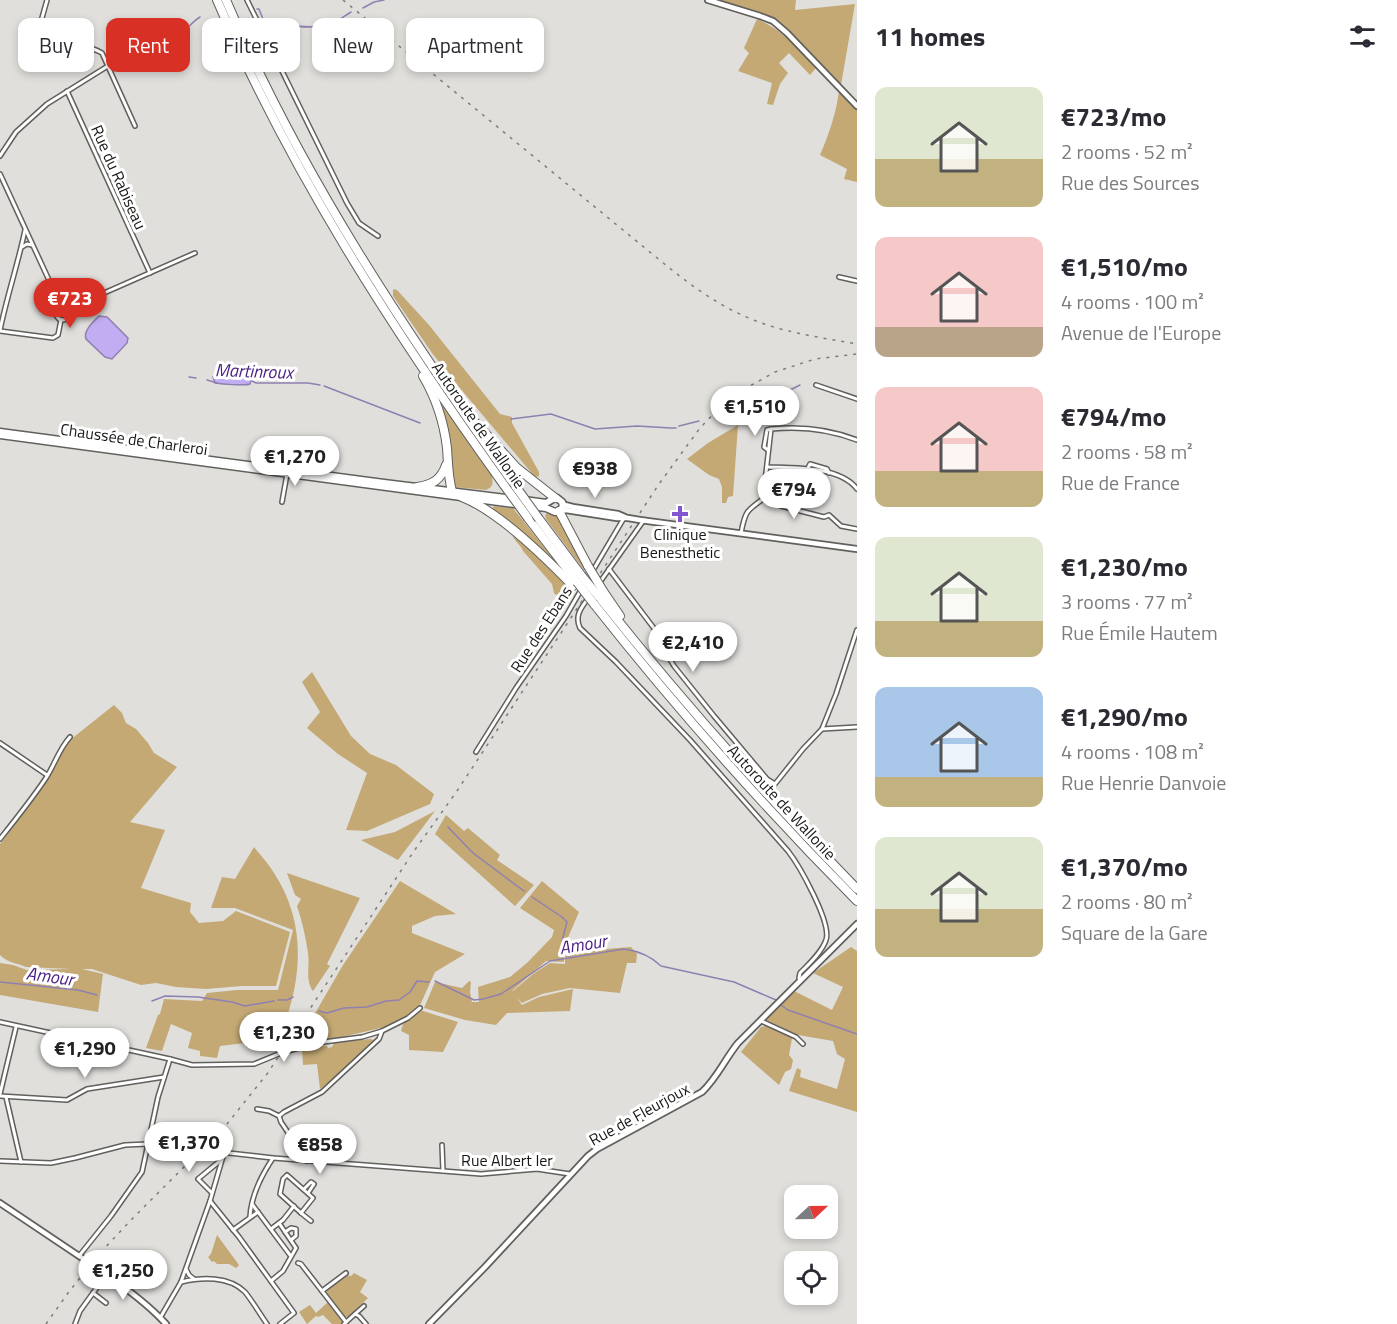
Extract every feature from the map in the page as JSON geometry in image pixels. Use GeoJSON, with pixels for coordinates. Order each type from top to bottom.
{"type":"FeatureCollection","features":[{"type":"Feature","properties":{"kind":"highway","name":"Autoroute de Wallonie"},"geometry":{"type":"LineString","coordinates":[[217,0],[277,126],[349,244],[464,415],[539,519],[577,581]]}},
{"type":"Feature","properties":{"kind":"highway","name":"Autoroute de Wallonie"},"geometry":{"type":"LineString","coordinates":[[225,0],[261,78],[349,244]]}},
{"type":"Feature","properties":{"kind":"highway","name":"Autoroute de Wallonie"},"geometry":{"type":"LineString","coordinates":[[358,258],[414,355],[504,485],[577,581],[599,597],[747,773],[857,889]]}},
{"type":"Feature","properties":{"kind":"highway"},"geometry":{"type":"LineString","coordinates":[[414,355],[432,393],[443,424],[447,461],[457,495],[486,510],[577,581],[585,599],[599,597],[588,566],[560,511]]}},
{"type":"Feature","properties":{"kind":"highway"},"geometry":{"type":"LineString","coordinates":[[464,415],[474,421],[517,468],[554,503]]}},
{"type":"Feature","properties":{"kind":"highway"},"geometry":{"type":"LineString","coordinates":[[417,487],[436,482],[444,472],[447,461]]}},
{"type":"Feature","properties":{"kind":"highway"},"geometry":{"type":"LineString","coordinates":[[486,510],[484,506],[488,498]]}},
{"type":"Feature","properties":{"kind":"highway"},"geometry":{"type":"LineString","coordinates":[[566,525],[569,516]]}},
{"type":"Feature","properties":{"kind":"highway","name":"Autoroute de Wallonie"},"geometry":{"type":"LineString","coordinates":[[599,597],[699,731],[775,816],[857,901]]}},
{"type":"Feature","properties":{"kind":"main road"},"geometry":{"type":"LineString","coordinates":[[708,0],[773,21],[788,33],[857,106]]}},
{"type":"Feature","properties":{"kind":"main road","name":"Chaussée de Charleroi"},"geometry":{"type":"LineString","coordinates":[[0,433],[457,495],[554,503]]}},
{"type":"Feature","properties":{"kind":"main road","name":"Chaussée de Charleroi"},"geometry":{"type":"LineString","coordinates":[[287,472],[417,487],[488,498]]}},
{"type":"Feature","properties":{"kind":"main road"},"geometry":{"type":"LineString","coordinates":[[554,503],[562,507],[560,511],[593,514]]}},
{"type":"Feature","properties":{"kind":"main road"},"geometry":{"type":"LineString","coordinates":[[554,503],[605,514]]}},
{"type":"Feature","properties":{"kind":"main road"},"geometry":{"type":"LineString","coordinates":[[569,516],[573,514],[618,514],[627,518],[857,547]]}},
{"type":"Feature","properties":{"kind":"main road","name":"Rue de Fleurjoux"},"geometry":{"type":"LineString","coordinates":[[429,1324],[588,1156],[702,1092],[731,1052],[855,926]]}},
{"type":"Feature","properties":{"kind":"main road"},"geometry":{"type":"LineString","coordinates":[[0,1203],[122,1286],[166,1324]]}},
{"type":"Feature","properties":{"kind":"street"},"geometry":{"type":"LineString","coordinates":[[42,18],[47,0]]}},
{"type":"Feature","properties":{"kind":"street"},"geometry":{"type":"LineString","coordinates":[[247,0],[347,203],[359,223],[378,236]]}},
{"type":"Feature","properties":{"kind":"street"},"geometry":{"type":"LineString","coordinates":[[94,49],[102,53],[106,61]]}},
{"type":"Feature","properties":{"kind":"street"},"geometry":{"type":"LineString","coordinates":[[0,156],[16,132],[29,119],[47,104],[106,66]]}},
{"type":"Feature","properties":{"kind":"street"},"geometry":{"type":"LineString","coordinates":[[111,72],[135,126]]}},
{"type":"Feature","properties":{"kind":"street","name":"Rue du Rabiseau"},"geometry":{"type":"LineString","coordinates":[[67,91],[150,273]]}},
{"type":"Feature","properties":{"kind":"street"},"geometry":{"type":"LineString","coordinates":[[0,174],[60,304]]}},
{"type":"Feature","properties":{"kind":"street"},"geometry":{"type":"LineString","coordinates":[[25,229],[0,330],[52,338],[58,335],[61,320]]}},
{"type":"Feature","properties":{"kind":"street"},"geometry":{"type":"LineString","coordinates":[[22,247],[27,244],[33,245]]}},
{"type":"Feature","properties":{"kind":"street"},"geometry":{"type":"LineString","coordinates":[[70,308],[195,253]]}},
{"type":"Feature","properties":{"kind":"street"},"geometry":{"type":"LineString","coordinates":[[839,277],[857,282]]}},
{"type":"Feature","properties":{"kind":"street"},"geometry":{"type":"LineString","coordinates":[[64,304],[70,308],[70,316],[66,319],[56,318],[55,307],[64,304]]}},
{"type":"Feature","properties":{"kind":"street"},"geometry":{"type":"LineString","coordinates":[[816,385],[857,399]]}},
{"type":"Feature","properties":{"kind":"street"},"geometry":{"type":"LineString","coordinates":[[741,533],[744,516],[749,509],[763,499],[771,429],[818,429],[857,440]]}},
{"type":"Feature","properties":{"kind":"street"},"geometry":{"type":"LineString","coordinates":[[767,466],[808,468],[810,465],[828,469],[829,473],[848,480],[857,489]]}},
{"type":"Feature","properties":{"kind":"street"},"geometry":{"type":"LineString","coordinates":[[282,502],[287,472]]}},
{"type":"Feature","properties":{"kind":"street"},"geometry":{"type":"LineString","coordinates":[[763,499],[824,517],[829,515],[841,526],[857,530]]}},
{"type":"Feature","properties":{"kind":"street","name":"Rue des Ebans"},"geometry":{"type":"LineString","coordinates":[[476,752],[566,615],[611,538],[627,518]]}},
{"type":"Feature","properties":{"kind":"street"},"geometry":{"type":"LineString","coordinates":[[642,520],[579,612],[577,621],[580,628],[616,662],[690,740],[793,857],[822,914],[827,932],[826,940],[800,973],[800,981]]}},
{"type":"Feature","properties":{"kind":"street"},"geometry":{"type":"LineString","coordinates":[[609,569],[660,637],[665,651],[687,683],[770,782],[775,784],[822,729],[857,630]]}},
{"type":"Feature","properties":{"kind":"street"},"geometry":{"type":"LineString","coordinates":[[822,729],[857,726]]}},
{"type":"Feature","properties":{"kind":"street"},"geometry":{"type":"LineString","coordinates":[[0,839],[26,807],[70,737]]}},
{"type":"Feature","properties":{"kind":"street"},"geometry":{"type":"LineString","coordinates":[[0,743],[47,775]]}},
{"type":"Feature","properties":{"kind":"street"},"geometry":{"type":"LineString","coordinates":[[0,1023],[192,1065],[254,1064],[316,1043],[362,1037],[382,1031],[408,1018],[420,1008]]}},
{"type":"Feature","properties":{"kind":"street"},"geometry":{"type":"LineString","coordinates":[[761,1021],[795,1036],[803,1044]]}},
{"type":"Feature","properties":{"kind":"street"},"geometry":{"type":"LineString","coordinates":[[16,1027],[0,1095],[67,1100],[87,1089],[164,1077]]}},
{"type":"Feature","properties":{"kind":"street"},"geometry":{"type":"LineString","coordinates":[[279,1116],[322,1092],[379,1039],[382,1031]]}},
{"type":"Feature","properties":{"kind":"street"},"geometry":{"type":"LineString","coordinates":[[79,1256],[142,1172],[170,1059]]}},
{"type":"Feature","properties":{"kind":"street"},"geometry":{"type":"LineString","coordinates":[[6,1097],[21,1162]]}},
{"type":"Feature","properties":{"kind":"street"},"geometry":{"type":"LineString","coordinates":[[257,1109],[279,1116]]}},
{"type":"Feature","properties":{"kind":"street"},"geometry":{"type":"LineString","coordinates":[[279,1116],[307,1161]]}},
{"type":"Feature","properties":{"kind":"street","name":"Rue Albert Ier"},"geometry":{"type":"LineString","coordinates":[[0,1161],[56,1162],[125,1146],[148,1144],[273,1158],[481,1174],[537,1169],[571,1174]]}},
{"type":"Feature","properties":{"kind":"street","name":"Rue Albert Ier"},"geometry":{"type":"LineString","coordinates":[[442,1145],[443,1171]]}},
{"type":"Feature","properties":{"kind":"street"},"geometry":{"type":"LineString","coordinates":[[160,1318],[181,1282],[210,1201],[224,1153]]}},
{"type":"Feature","properties":{"kind":"street"},"geometry":{"type":"LineString","coordinates":[[250,1217],[258,1182],[273,1158]]}},
{"type":"Feature","properties":{"kind":"street"},"geometry":{"type":"LineString","coordinates":[[212,1193],[198,1179],[222,1160]]}},
{"type":"Feature","properties":{"kind":"street"},"geometry":{"type":"LineString","coordinates":[[301,1213],[313,1198],[287,1175],[284,1177],[280,1194],[301,1213],[311,1221]]}},
{"type":"Feature","properties":{"kind":"street"},"geometry":{"type":"LineString","coordinates":[[304,1189],[311,1182],[315,1185],[308,1193]]}},
{"type":"Feature","properties":{"kind":"street"},"geometry":{"type":"LineString","coordinates":[[210,1201],[294,1313],[280,1324]]}},
{"type":"Feature","properties":{"kind":"street"},"geometry":{"type":"LineString","coordinates":[[252,1204],[290,1256]]}},
{"type":"Feature","properties":{"kind":"street"},"geometry":{"type":"LineString","coordinates":[[270,1229],[283,1220],[294,1206]]}},
{"type":"Feature","properties":{"kind":"street"},"geometry":{"type":"LineString","coordinates":[[233,1230],[258,1212]]}},
{"type":"Feature","properties":{"kind":"street"},"geometry":{"type":"LineString","coordinates":[[271,1281],[283,1271],[296,1248],[279,1223]]}},
{"type":"Feature","properties":{"kind":"street"},"geometry":{"type":"LineString","coordinates":[[285,1232],[291,1228],[296,1229],[296,1236],[291,1240]]}},
{"type":"Feature","properties":{"kind":"street"},"geometry":{"type":"LineString","coordinates":[[298,1263],[345,1323],[364,1306]]}},
{"type":"Feature","properties":{"kind":"street"},"geometry":{"type":"LineString","coordinates":[[186,1269],[194,1279]]}},
{"type":"Feature","properties":{"kind":"street"},"geometry":{"type":"LineString","coordinates":[[321,1291],[346,1273]]}},
{"type":"Feature","properties":{"kind":"street"},"geometry":{"type":"LineString","coordinates":[[75,1324],[80,1311],[106,1275]]}},
{"type":"Feature","properties":{"kind":"street"},"geometry":{"type":"LineString","coordinates":[[181,1282],[194,1279],[221,1280],[232,1283],[244,1291],[267,1324]]}},
{"type":"Feature","properties":{"kind":"street"},"geometry":{"type":"LineString","coordinates":[[93,1293],[106,1303]]}},
{"type":"Feature","properties":{"kind":"street"},"geometry":{"type":"LineString","coordinates":[[355,1314],[366,1324]]}},
{"type":"Feature","properties":{"kind":"shaded area"},"geometry":{"type":"Polygon","coordinates":[[[721,0],[796,0],[795,10],[855,4],[841,85],[777,20],[721,0]]]}},
{"type":"Feature","properties":{"kind":"shaded area"},"geometry":{"type":"Polygon","coordinates":[[[757,19],[782,34],[816,68],[810,75],[789,53],[779,63],[788,73],[780,84],[773,105],[767,104],[772,83],[738,71],[749,53],[744,48],[757,19]]]}},
{"type":"Feature","properties":{"kind":"shaded area"},"geometry":{"type":"Polygon","coordinates":[[[839,91],[857,110],[857,182],[844,179],[847,169],[820,155],[832,124],[839,91]]]}},
{"type":"Feature","properties":{"kind":"shaded area"},"geometry":{"type":"Polygon","coordinates":[[[394,289],[429,325],[500,414],[512,417],[512,423],[539,472],[539,476],[535,477],[432,353],[393,296],[394,289]]]}},
{"type":"Feature","properties":{"kind":"shaded area"},"geometry":{"type":"Polygon","coordinates":[[[99,316],[107,317],[128,338],[127,343],[112,359],[105,357],[85,336],[91,324],[99,316]]]}},
{"type":"Feature","properties":{"kind":"shaded area"},"geometry":{"type":"Polygon","coordinates":[[[249,373],[252,378],[250,384],[215,383],[213,377],[215,375],[249,373]]]}},
{"type":"Feature","properties":{"kind":"shaded area"},"geometry":{"type":"Polygon","coordinates":[[[442,407],[492,476],[490,488],[486,490],[453,487],[440,408],[442,407]]]}},
{"type":"Feature","properties":{"kind":"shaded area"},"geometry":{"type":"Polygon","coordinates":[[[738,425],[733,496],[728,497],[726,503],[722,503],[722,487],[719,479],[709,475],[687,459],[738,425]]]}},
{"type":"Feature","properties":{"kind":"shaded area"},"geometry":{"type":"Polygon","coordinates":[[[494,506],[513,508],[558,565],[491,510],[494,506]]]}},
{"type":"Feature","properties":{"kind":"shaded area"},"geometry":{"type":"Polygon","coordinates":[[[548,512],[558,514],[587,567],[584,570],[546,519],[545,515],[548,512]]]}},
{"type":"Feature","properties":{"kind":"shaded area"},"geometry":{"type":"Polygon","coordinates":[[[512,534],[556,572],[575,594],[574,596],[565,600],[554,593],[552,584],[523,551],[512,534]]]}},
{"type":"Feature","properties":{"kind":"shaded area"},"geometry":{"type":"Polygon","coordinates":[[[312,672],[351,736],[370,754],[396,765],[434,794],[430,804],[367,831],[346,830],[367,773],[338,754],[307,728],[320,712],[302,682],[312,672]]]}},
{"type":"Feature","properties":{"kind":"shaded area"},"geometry":{"type":"Polygon","coordinates":[[[114,705],[122,713],[126,723],[136,729],[154,753],[177,767],[130,822],[165,830],[141,888],[191,903],[190,912],[199,923],[223,921],[236,911],[290,932],[276,986],[206,989],[156,983],[141,985],[92,969],[82,969],[103,974],[98,1012],[0,995],[0,963],[27,970],[71,969],[26,967],[0,955],[0,844],[47,779],[70,740],[114,705]]]}},
{"type":"Feature","properties":{"kind":"shaded area"},"geometry":{"type":"Polygon","coordinates":[[[435,811],[398,860],[361,840],[395,832],[435,811]]]}},
{"type":"Feature","properties":{"kind":"shaded area"},"geometry":{"type":"Polygon","coordinates":[[[446,815],[464,831],[468,828],[500,855],[497,860],[534,885],[515,906],[435,834],[446,815]]]}},
{"type":"Feature","properties":{"kind":"shaded area"},"geometry":{"type":"Polygon","coordinates":[[[254,847],[272,870],[285,893],[297,934],[298,954],[293,996],[279,1038],[281,1040],[273,1051],[271,1034],[255,1033],[253,1042],[220,1046],[217,1058],[200,1056],[200,1051],[188,1048],[192,1033],[171,1024],[162,1051],[146,1048],[164,999],[202,1001],[207,993],[278,990],[293,930],[235,908],[211,908],[222,877],[235,879],[254,847]]]}},
{"type":"Feature","properties":{"kind":"shaded area"},"geometry":{"type":"Polygon","coordinates":[[[287,873],[360,898],[327,964],[330,966],[313,991],[308,978],[306,941],[297,906],[301,899],[295,895],[287,873]]]}},
{"type":"Feature","properties":{"kind":"shaded area"},"geometry":{"type":"Polygon","coordinates":[[[400,881],[456,914],[435,916],[412,926],[412,933],[465,954],[435,972],[421,1003],[406,1019],[385,1027],[342,1037],[310,1041],[310,1022],[343,965],[400,881]]]}},
{"type":"Feature","properties":{"kind":"shaded area"},"geometry":{"type":"Polygon","coordinates":[[[542,881],[579,912],[563,949],[564,962],[546,961],[512,991],[550,963],[565,964],[565,956],[592,950],[631,947],[637,954],[636,963],[627,963],[620,993],[570,988],[542,994],[522,1003],[517,998],[522,1005],[539,997],[573,989],[570,1011],[507,1013],[496,1025],[465,1020],[424,1008],[435,982],[462,988],[469,981],[471,982],[472,1002],[479,1002],[478,987],[510,977],[552,937],[554,930],[520,908],[542,881]]]}},
{"type":"Feature","properties":{"kind":"shaded area"},"geometry":{"type":"Polygon","coordinates":[[[851,947],[857,951],[857,1112],[789,1091],[797,1068],[801,1070],[800,1077],[837,1089],[845,1059],[837,1054],[833,1041],[798,1035],[766,1020],[794,991],[832,1010],[843,987],[813,973],[851,947]]]}},
{"type":"Feature","properties":{"kind":"shaded area"},"geometry":{"type":"Polygon","coordinates":[[[420,1010],[458,1022],[443,1052],[409,1050],[409,1035],[401,1031],[403,1024],[420,1010]]]}},
{"type":"Feature","properties":{"kind":"shaded area"},"geometry":{"type":"Polygon","coordinates":[[[766,1026],[792,1038],[789,1055],[793,1060],[791,1069],[785,1072],[779,1085],[741,1052],[761,1027],[766,1026]]]}},
{"type":"Feature","properties":{"kind":"shaded area"},"geometry":{"type":"Polygon","coordinates":[[[374,1040],[320,1089],[317,1064],[303,1065],[302,1050],[320,1045],[328,1048],[334,1043],[374,1040]]]}},
{"type":"Feature","properties":{"kind":"shaded area"},"geometry":{"type":"Polygon","coordinates":[[[217,1235],[239,1265],[236,1268],[229,1264],[217,1264],[208,1257],[217,1235]]]}},
{"type":"Feature","properties":{"kind":"shaded area"},"geometry":{"type":"Polygon","coordinates":[[[354,1273],[367,1280],[360,1292],[368,1298],[348,1317],[345,1317],[327,1290],[346,1275],[351,1276],[354,1273]]]}},
{"type":"Feature","properties":{"kind":"shaded area"},"geometry":{"type":"Polygon","coordinates":[[[328,1302],[343,1322],[341,1324],[332,1324],[323,1315],[316,1316],[307,1324],[299,1312],[310,1305],[316,1313],[328,1302]]]}},
{"type":"Feature","properties":{"kind":"waterway"},"geometry":{"type":"LineString","coordinates":[[363,8],[384,0]]}},
{"type":"Feature","properties":{"kind":"waterway"},"geometry":{"type":"LineString","coordinates":[[257,9],[263,19],[309,27],[327,25],[351,12]]}},
{"type":"Feature","properties":{"kind":"waterway"},"geometry":{"type":"LineString","coordinates":[[190,25],[200,17]]}},
{"type":"Feature","properties":{"kind":"waterway","name":"Martinroux"},"geometry":{"type":"LineString","coordinates":[[189,377],[196,378]]}},
{"type":"Feature","properties":{"kind":"waterway","name":"Martinroux"},"geometry":{"type":"LineString","coordinates":[[207,380],[217,383]]}},
{"type":"Feature","properties":{"kind":"waterway","name":"Martinroux"},"geometry":{"type":"LineString","coordinates":[[252,381],[320,385]]}},
{"type":"Feature","properties":{"kind":"waterway","name":"Martinroux"},"geometry":{"type":"LineString","coordinates":[[765,391],[790,390],[800,385]]}},
{"type":"Feature","properties":{"kind":"waterway","name":"Martinroux"},"geometry":{"type":"LineString","coordinates":[[324,386],[420,423]]}},
{"type":"Feature","properties":{"kind":"waterway","name":"Martinroux"},"geometry":{"type":"LineString","coordinates":[[721,418],[736,416],[759,407]]}},
{"type":"Feature","properties":{"kind":"waterway","name":"Martinroux"},"geometry":{"type":"LineString","coordinates":[[511,419],[551,414],[595,429],[637,426],[676,428]]}},
{"type":"Feature","properties":{"kind":"waterway","name":"Martinroux"},"geometry":{"type":"LineString","coordinates":[[679,426],[699,421]]}},
{"type":"Feature","properties":{"kind":"waterway"},"geometry":{"type":"LineString","coordinates":[[448,827],[473,853],[524,891]]}},
{"type":"Feature","properties":{"kind":"waterway"},"geometry":{"type":"LineString","coordinates":[[532,897],[567,922],[562,941],[571,958]]}},
{"type":"Feature","properties":{"kind":"waterway","name":"Amour"},"geometry":{"type":"LineString","coordinates":[[435,981],[474,1000],[483,999],[501,994],[550,961],[624,949],[644,954],[661,966],[734,982],[776,1000]]}},
{"type":"Feature","properties":{"kind":"waterway","name":"Amour"},"geometry":{"type":"LineString","coordinates":[[319,1011],[327,1013],[344,1008],[367,1007],[386,1001],[399,1000],[410,992],[417,981],[429,982]]}},
{"type":"Feature","properties":{"kind":"waterway","name":"Amour"},"geometry":{"type":"LineString","coordinates":[[0,982],[78,990],[97,995]]}},
{"type":"Feature","properties":{"kind":"waterway","name":"Amour"},"geometry":{"type":"LineString","coordinates":[[152,1001],[165,996],[198,997],[245,1006],[274,1001]]}},
{"type":"Feature","properties":{"kind":"waterway","name":"Amour"},"geometry":{"type":"LineString","coordinates":[[278,1000],[293,997]]}},
{"type":"Feature","properties":{"kind":"waterway","name":"Amour"},"geometry":{"type":"LineString","coordinates":[[781,1005],[788,1010],[857,1034]]}},
{"type":"Feature","properties":{"kind":"railway"},"geometry":{"type":"LineString","coordinates":[[343,0],[701,292],[728,308],[770,326],[857,344]]}},
{"type":"Feature","properties":{"kind":"railway"},"geometry":{"type":"LineString","coordinates":[[46,1324],[99,1254],[227,1124],[267,1074],[659,484],[700,428],[719,408],[739,392],[775,372],[815,359],[857,354]]}},
{"type":"Feature","properties":{"kind":"place","name":"Clinique Benesthetic"},"geometry":{"type":"Point","coordinates":[680,514]}}]}
